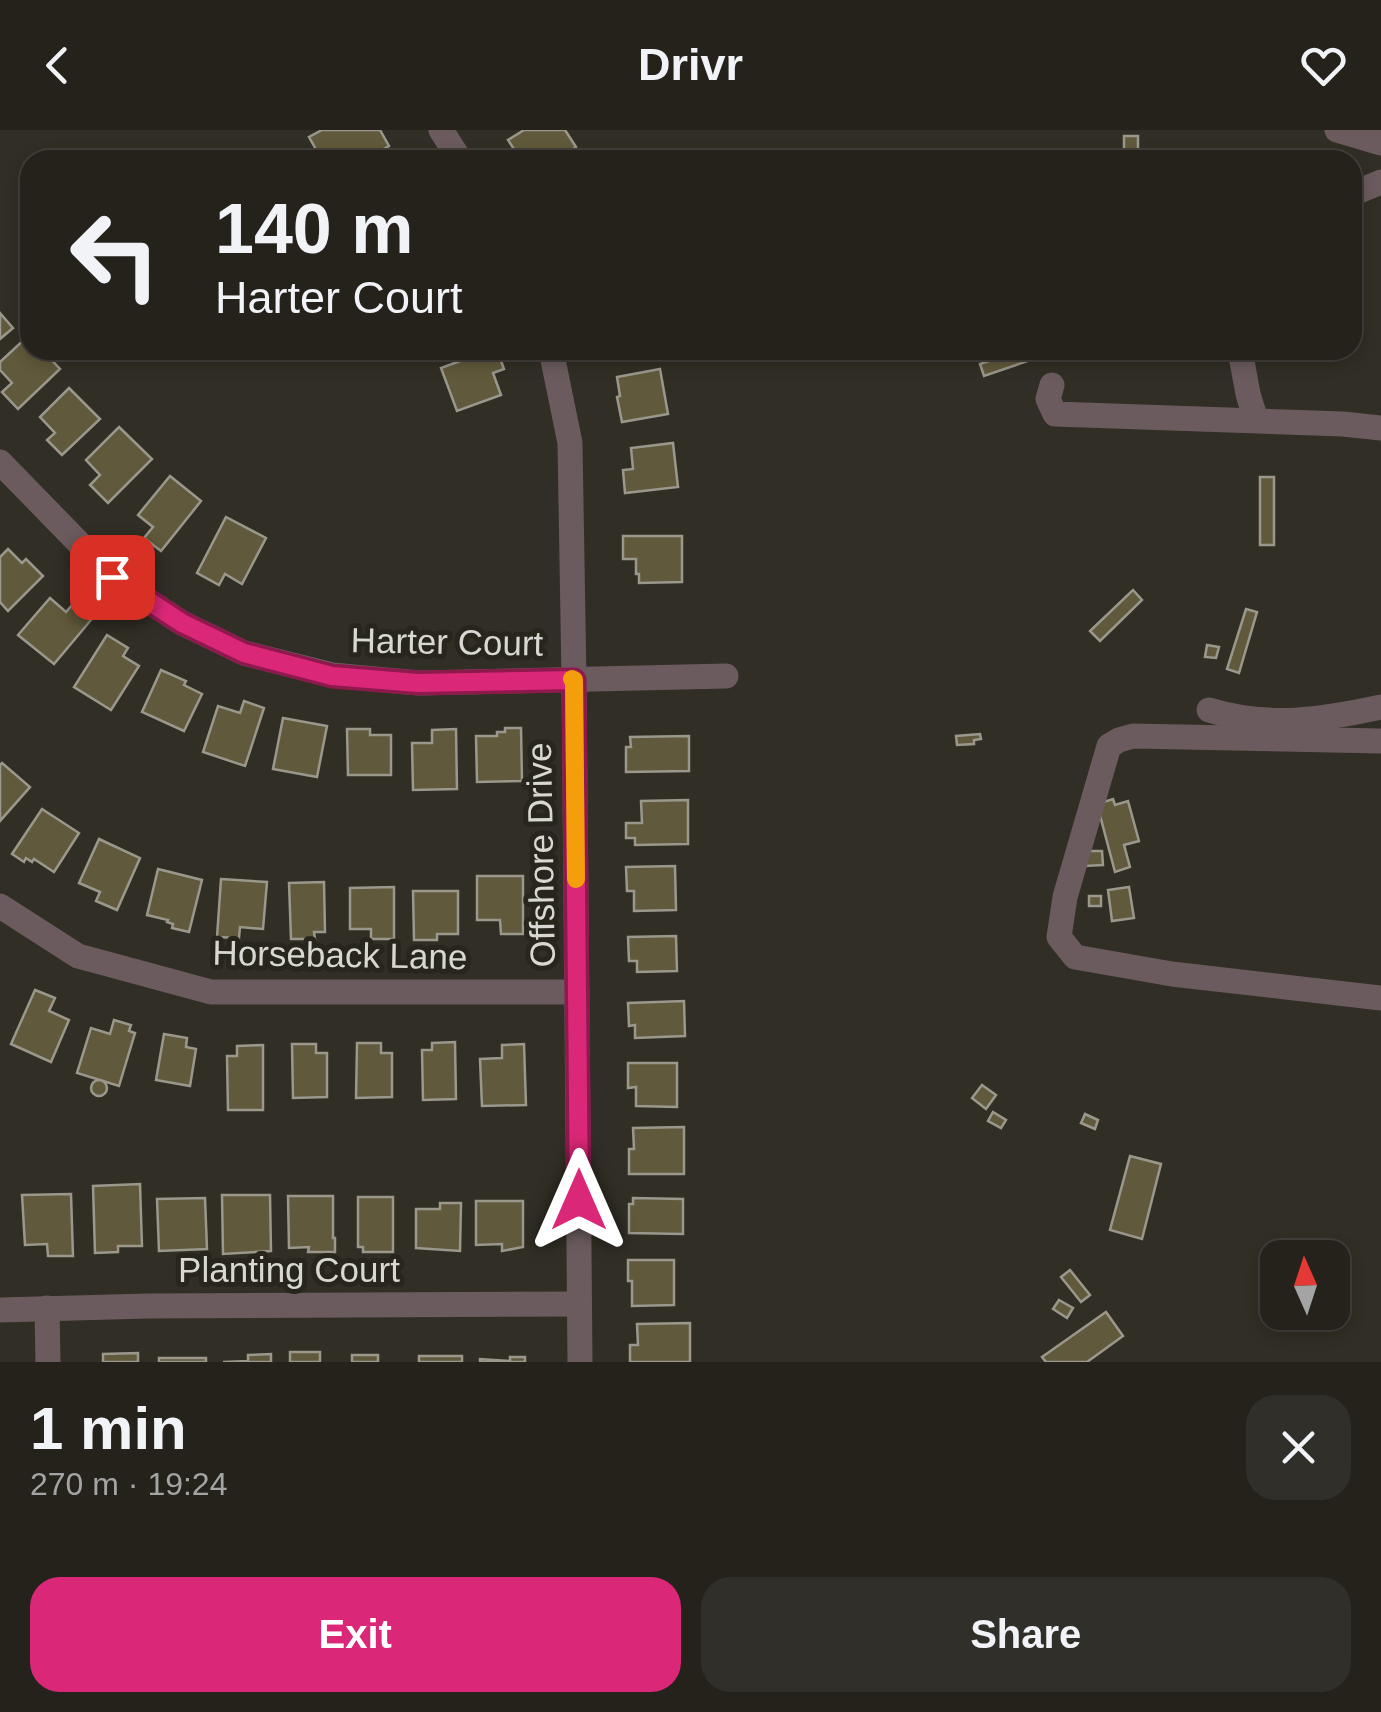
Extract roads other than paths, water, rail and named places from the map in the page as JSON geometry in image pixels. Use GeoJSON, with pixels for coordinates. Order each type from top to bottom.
{"type":"FeatureCollection","features":[{"type":"Feature","properties":{"kind":"street"},"geometry":{"type":"LineString","coordinates":[[1336,130],[1381,143]]}},
{"type":"Feature","properties":{"kind":"street","name":"Offshore Drive"},"geometry":{"type":"LineString","coordinates":[[553,360],[570,443],[580,1362]]}},
{"type":"Feature","properties":{"kind":"street"},"geometry":{"type":"LineString","coordinates":[[1242,360],[1256,420]]}},
{"type":"Feature","properties":{"kind":"street"},"geometry":{"type":"LineString","coordinates":[[1052,385],[1048,399],[1056,414],[1381,428]]}},
{"type":"Feature","properties":{"kind":"street","name":"Harter Court"},"geometry":{"type":"LineString","coordinates":[[0,462],[112,577],[182,623],[244,653],[332,676],[418,683],[726,676]]}},
{"type":"Feature","properties":{"kind":"street"},"geometry":{"type":"LineString","coordinates":[[1209,710],[1234,718],[1293,721],[1381,707]]}},
{"type":"Feature","properties":{"kind":"street"},"geometry":{"type":"LineString","coordinates":[[1381,741],[1133,736],[1109,746],[1065,897],[1060,936],[1075,957],[1172,974],[1381,998]]}},
{"type":"Feature","properties":{"kind":"street","name":"Horseback Lane"},"geometry":{"type":"LineString","coordinates":[[0,906],[78,956],[211,992],[578,992]]}},
{"type":"Feature","properties":{"kind":"street","name":"Planting Court"},"geometry":{"type":"LineString","coordinates":[[0,1310],[579,1304]]}},
{"type":"Feature","properties":{"kind":"street"},"geometry":{"type":"LineString","coordinates":[[47,1308],[48,1362]]}}]}
